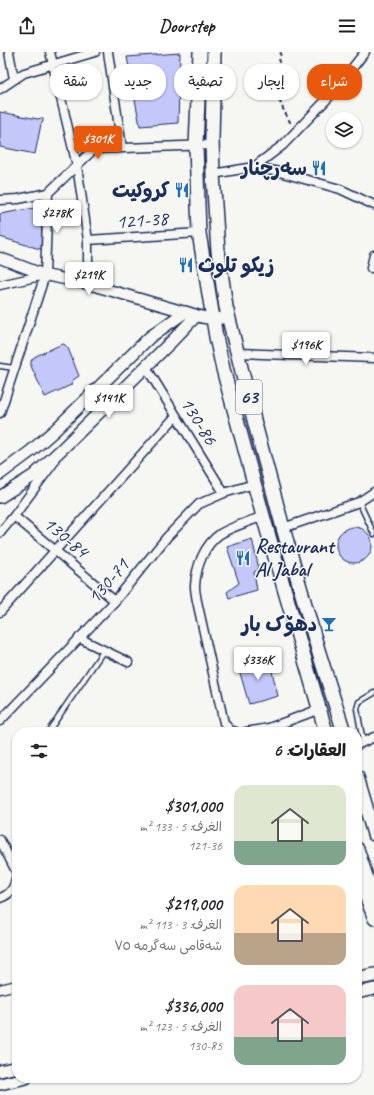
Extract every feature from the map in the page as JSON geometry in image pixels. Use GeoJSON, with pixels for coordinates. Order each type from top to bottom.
{"type":"FeatureCollection","features":[{"type":"Feature","properties":{"kind":"main road","name":"63"},"geometry":{"type":"LineString","coordinates":[[200,52],[196,146],[199,233],[213,319],[223,370],[254,484],[325,727]]}},
{"type":"Feature","properties":{"kind":"main road","name":"63"},"geometry":{"type":"LineString","coordinates":[[214,52],[212,145],[213,174],[218,251],[228,317],[283,528],[319,653],[342,727]]}},
{"type":"Feature","properties":{"kind":"main road"},"geometry":{"type":"LineString","coordinates":[[0,474],[31,451],[55,430],[139,346],[185,312],[196,316],[213,319],[228,317]]}},
{"type":"Feature","properties":{"kind":"main road"},"geometry":{"type":"LineString","coordinates":[[0,497],[33,476],[146,367],[196,316]]}},
{"type":"Feature","properties":{"kind":"main road"},"geometry":{"type":"LineString","coordinates":[[93,393],[106,405]]}},
{"type":"Feature","properties":{"kind":"main road"},"geometry":{"type":"LineString","coordinates":[[362,794],[374,834]]}},
{"type":"Feature","properties":{"kind":"main road"},"geometry":{"type":"LineString","coordinates":[[362,864],[374,900]]}},
{"type":"Feature","properties":{"kind":"main road"},"geometry":{"type":"LineString","coordinates":[[362,888],[374,919]]}},
{"type":"Feature","properties":{"kind":"main road"},"geometry":{"type":"LineString","coordinates":[[362,992],[374,989]]}},
{"type":"Feature","properties":{"kind":"main road"},"geometry":{"type":"LineString","coordinates":[[0,1071],[12,1067]]}},
{"type":"Feature","properties":{"kind":"main road"},"geometry":{"type":"LineString","coordinates":[[0,1084],[12,1081]]}},
{"type":"Feature","properties":{"kind":"street"},"geometry":{"type":"LineString","coordinates":[[9,52],[14,79]]}},
{"type":"Feature","properties":{"kind":"street"},"geometry":{"type":"LineString","coordinates":[[50,52],[53,64],[96,52]]}},
{"type":"Feature","properties":{"kind":"street"},"geometry":{"type":"LineString","coordinates":[[108,52],[122,148]]}},
{"type":"Feature","properties":{"kind":"street"},"geometry":{"type":"LineString","coordinates":[[254,167],[283,145],[295,133],[331,95],[365,52]]}},
{"type":"Feature","properties":{"kind":"street"},"geometry":{"type":"LineString","coordinates":[[0,89],[24,73],[50,65]]}},
{"type":"Feature","properties":{"kind":"street"},"geometry":{"type":"LineString","coordinates":[[61,100],[77,166],[88,240],[88,284]]}},
{"type":"Feature","properties":{"kind":"street"},"geometry":{"type":"LineString","coordinates":[[0,200],[18,199],[48,192],[94,150],[212,145]]}},
{"type":"Feature","properties":{"kind":"street"},"geometry":{"type":"LineString","coordinates":[[213,174],[254,167],[279,172],[340,189],[374,205]]}},
{"type":"Feature","properties":{"kind":"street"},"geometry":{"type":"LineString","coordinates":[[0,413],[45,275],[48,192]]}},
{"type":"Feature","properties":{"kind":"street","name":"121-38"},"geometry":{"type":"LineString","coordinates":[[88,240],[199,233]]}},
{"type":"Feature","properties":{"kind":"street"},"geometry":{"type":"LineString","coordinates":[[371,268],[374,255]]}},
{"type":"Feature","properties":{"kind":"street"},"geometry":{"type":"LineString","coordinates":[[0,258],[45,275],[88,284],[185,312]]}},
{"type":"Feature","properties":{"kind":"street"},"geometry":{"type":"LineString","coordinates":[[0,285],[45,275]]}},
{"type":"Feature","properties":{"kind":"street"},"geometry":{"type":"LineString","coordinates":[[238,353],[374,358]]}},
{"type":"Feature","properties":{"kind":"street","name":"130-86"},"geometry":{"type":"LineString","coordinates":[[146,367],[224,493]]}},
{"type":"Feature","properties":{"kind":"street"},"geometry":{"type":"LineString","coordinates":[[0,612],[176,416]]}},
{"type":"Feature","properties":{"kind":"street"},"geometry":{"type":"LineString","coordinates":[[0,533],[63,448]]}},
{"type":"Feature","properties":{"kind":"street","name":"130-71"},"geometry":{"type":"LineString","coordinates":[[0,721],[115,600],[167,537],[199,504],[224,493],[254,484]]}},
{"type":"Feature","properties":{"kind":"street"},"geometry":{"type":"LineString","coordinates":[[283,528],[360,502],[374,492]]}},
{"type":"Feature","properties":{"kind":"street","name":"130-84"},"geometry":{"type":"LineString","coordinates":[[14,516],[115,600]]}},
{"type":"Feature","properties":{"kind":"street"},"geometry":{"type":"LineString","coordinates":[[227,727],[224,723],[197,601],[195,586],[197,572],[201,558],[209,544],[219,534],[263,516]]}},
{"type":"Feature","properties":{"kind":"street"},"geometry":{"type":"LineString","coordinates":[[79,638],[128,662]]}},
{"type":"Feature","properties":{"kind":"street"},"geometry":{"type":"LineString","coordinates":[[277,727],[320,709]]}},
{"type":"Feature","properties":{"kind":"street"},"geometry":{"type":"LineString","coordinates":[[362,743],[374,737]]}},
{"type":"Feature","properties":{"kind":"street"},"geometry":{"type":"LineString","coordinates":[[0,840],[12,864]]}},
{"type":"Feature","properties":{"kind":"street"},"geometry":{"type":"LineString","coordinates":[[0,898],[4,897],[12,889]]}},
{"type":"Feature","properties":{"kind":"street"},"geometry":{"type":"LineString","coordinates":[[0,989],[12,986]]}},
{"type":"Feature","properties":{"kind":"lane"},"geometry":{"type":"LineString","coordinates":[[0,366],[14,368]]}},
{"type":"Feature","properties":{"kind":"lane"},"geometry":{"type":"LineString","coordinates":[[360,502],[374,534]]}},
{"type":"Feature","properties":{"kind":"lane"},"geometry":{"type":"LineString","coordinates":[[51,727],[104,650]]}},
{"type":"Feature","properties":{"kind":"lane"},"geometry":{"type":"LineString","coordinates":[[359,727],[357,708],[359,702],[374,693]]}},
{"type":"Feature","properties":{"kind":"path"},"geometry":{"type":"LineString","coordinates":[[281,52],[278,67],[277,90],[279,100],[295,133]]}},
{"type":"Feature","properties":{"kind":"building"},"geometry":{"type":"Polygon","coordinates":[[[180,53],[180,64],[174,64],[174,100],[179,100],[178,123],[140,126],[135,100],[166,100],[166,64],[128,64],[127,57],[180,53]]]}},
{"type":"Feature","properties":{"kind":"building"},"geometry":{"type":"Polygon","coordinates":[[[0,112],[43,119],[35,154],[0,147],[0,112]]]}},
{"type":"Feature","properties":{"kind":"building"},"geometry":{"type":"Polygon","coordinates":[[[40,207],[43,250],[0,237],[0,214],[40,207]]]}},
{"type":"Feature","properties":{"kind":"building"},"geometry":{"type":"Polygon","coordinates":[[[64,344],[68,348],[79,376],[73,380],[71,385],[45,397],[31,366],[31,361],[36,356],[64,344]]]}},
{"type":"Feature","properties":{"kind":"building"},"geometry":{"type":"Polygon","coordinates":[[[358,527],[367,532],[371,538],[371,552],[367,558],[358,563],[350,563],[341,558],[337,552],[336,541],[341,532],[347,528],[358,527]]]}},
{"type":"Feature","properties":{"kind":"building","name":"Restaurant Al Jabal"},"geometry":{"type":"Polygon","coordinates":[[[252,539],[259,569],[254,572],[257,590],[229,598],[227,592],[239,583],[227,547],[252,539]]]}},
{"type":"Feature","properties":{"kind":"building"},"geometry":{"type":"Polygon","coordinates":[[[269,659],[278,696],[249,704],[238,666],[269,659]]]}},
{"type":"Feature","properties":{"kind":"place","name":"سەرچنار"},"geometry":{"type":"Point","coordinates":[319,168]}},
{"type":"Feature","properties":{"kind":"place","name":"كروكيت"},"geometry":{"type":"Point","coordinates":[182,190]}},
{"type":"Feature","properties":{"kind":"place","name":"زيكو تلوث"},"geometry":{"type":"Point","coordinates":[186,265]}},
{"type":"Feature","properties":{"kind":"place","name":"Restaurant Al Jabal"},"geometry":{"type":"Point","coordinates":[243,558]}},
{"type":"Feature","properties":{"kind":"place","name":"دهۆک بار"},"geometry":{"type":"Point","coordinates":[329,624]}}]}
